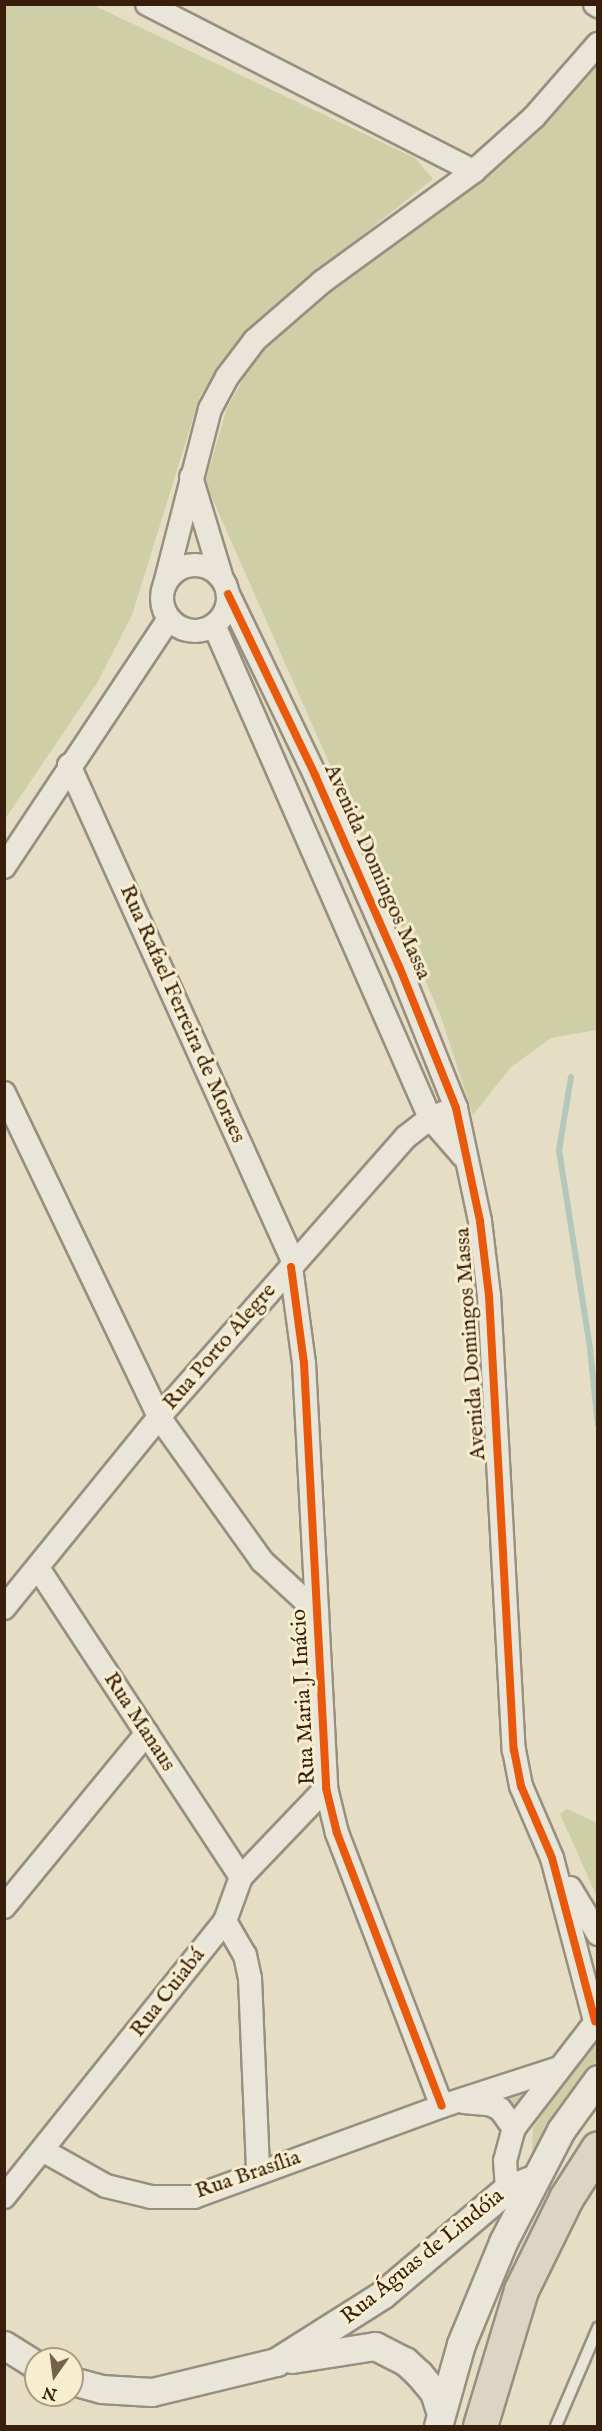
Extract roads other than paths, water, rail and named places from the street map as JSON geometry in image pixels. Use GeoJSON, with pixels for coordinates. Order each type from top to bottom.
{"type":"FeatureCollection","features":[{"type":"Feature","properties":{"kind":"main road"},"geometry":{"type":"LineString","coordinates":[[480,2427],[521,2290],[566,2198],[597,2148]]}},
{"type":"Feature","properties":{"kind":"street"},"geometry":{"type":"LineString","coordinates":[[147,4],[474,171]]}},
{"type":"Feature","properties":{"kind":"street"},"geometry":{"type":"LineString","coordinates":[[165,584],[184,566],[197,564],[224,585],[228,606],[214,625],[186,630],[170,619],[162,596],[190,475],[210,409],[227,377],[255,340],[322,282],[474,171],[534,117],[597,44]]}},
{"type":"Feature","properties":{"kind":"street","name":"Avenida Domingos Massa"},"geometry":{"type":"LineString","coordinates":[[190,475],[224,585],[324,796],[399,966],[456,1108],[463,1156],[480,1221],[489,1294],[514,1750],[521,1786],[552,1858],[597,1934]]}},
{"type":"Feature","properties":{"kind":"street"},"geometry":{"type":"LineString","coordinates":[[4,867],[69,765],[170,619]]}},
{"type":"Feature","properties":{"kind":"street","name":"Avenida Domingos Massa"},"geometry":{"type":"LineString","coordinates":[[214,625],[430,1118],[463,1156]]}},
{"type":"Feature","properties":{"kind":"street","name":"Rua Rafael Ferreira de Moraes"},"geometry":{"type":"LineString","coordinates":[[69,765],[292,1265]]}},
{"type":"Feature","properties":{"kind":"street"},"geometry":{"type":"LineString","coordinates":[[4,1092],[159,1417],[262,1561],[317,1612]]}},
{"type":"Feature","properties":{"kind":"street","name":"Rua Porto Alegre"},"geometry":{"type":"LineString","coordinates":[[4,1608],[159,1417],[406,1137],[430,1118],[456,1108]]}},
{"type":"Feature","properties":{"kind":"street","name":"Rua Maria J. Inácio"},"geometry":{"type":"LineString","coordinates":[[292,1265],[304,1364],[326,1788],[337,1833],[448,2104]]}},
{"type":"Feature","properties":{"kind":"street","name":"Rua Manaus"},"geometry":{"type":"LineString","coordinates":[[38,1568],[241,1877]]}},
{"type":"Feature","properties":{"kind":"street"},"geometry":{"type":"LineString","coordinates":[[4,1907],[147,1733]]}},
{"type":"Feature","properties":{"kind":"street","name":"Rua Cuiabá"},"geometry":{"type":"LineString","coordinates":[[4,2197],[44,2151],[225,1921],[241,1877],[326,1788]]}},
{"type":"Feature","properties":{"kind":"street","name":"Avenida Domingos Massa"},"geometry":{"type":"LineString","coordinates":[[552,1858],[596,2020]]}},
{"type":"Feature","properties":{"kind":"street"},"geometry":{"type":"LineString","coordinates":[[225,1921],[245,1955],[250,1978],[258,2171]]}},
{"type":"Feature","properties":{"kind":"street"},"geometry":{"type":"LineString","coordinates":[[507,2189],[506,2162],[514,2128],[556,2069],[596,2020]]}},
{"type":"Feature","properties":{"kind":"street","name":"Rua Brasília"},"geometry":{"type":"LineString","coordinates":[[44,2151],[106,2186],[151,2197],[194,2197],[258,2171],[448,2104],[556,2069]]}},
{"type":"Feature","properties":{"kind":"street"},"geometry":{"type":"LineString","coordinates":[[439,2418],[478,2300],[535,2178],[561,2130],[597,2079]]}},
{"type":"Feature","properties":{"kind":"street"},"geometry":{"type":"LineString","coordinates":[[448,2104],[489,2104],[500,2109],[514,2128]]}},
{"type":"Feature","properties":{"kind":"street","name":"Rua Águas de Lindóia"},"geometry":{"type":"LineString","coordinates":[[84,2384],[102,2389],[152,2392],[276,2362],[382,2295],[507,2189],[535,2178]]}},
{"type":"Feature","properties":{"kind":"street"},"geometry":{"type":"LineString","coordinates":[[4,2344],[24,2357]]}},
{"type":"Feature","properties":{"kind":"street"},"geometry":{"type":"LineString","coordinates":[[276,2362],[375,2346],[405,2361],[434,2392],[439,2418]]}},
{"type":"Feature","properties":{"kind":"lane"},"geometry":{"type":"LineString","coordinates":[[556,2427],[597,2328]]}},
{"type":"Feature","properties":{"kind":"waterway"},"geometry":{"type":"LineString","coordinates":[[571,1077],[559,1150],[590,1349],[598,1425]]}}]}
